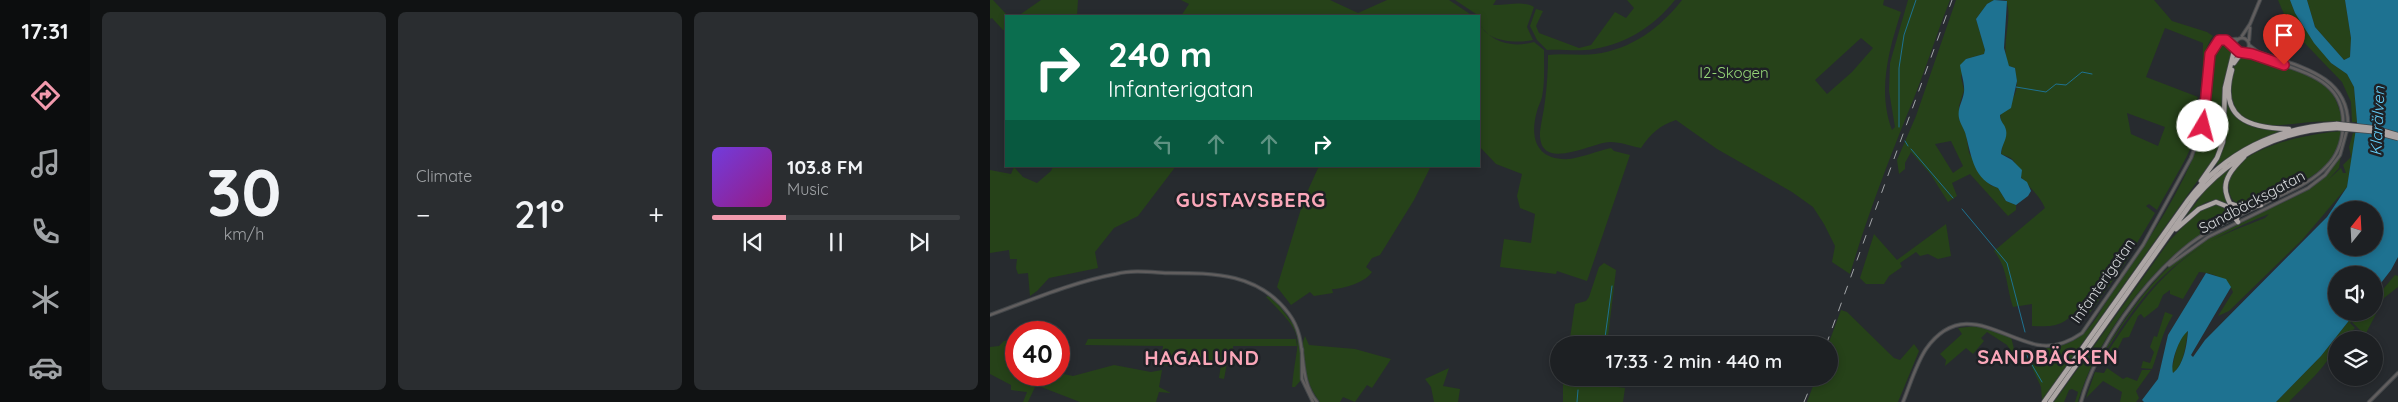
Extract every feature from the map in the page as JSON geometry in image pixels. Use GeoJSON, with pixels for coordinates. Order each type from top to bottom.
{"type":"FeatureCollection","features":[{"type":"Feature","properties":{"kind":"highway"},"geometry":{"type":"LineString","coordinates":[[2044,402],[2217,158],[2223,142],[2226,122],[2225,88],[2235,46]]}},
{"type":"Feature","properties":{"kind":"highway"},"geometry":{"type":"LineString","coordinates":[[2243,52],[2236,59],[2230,80],[2229,96],[2235,112],[2244,121],[2256,127],[2296,129],[2337,126],[2398,137]]}},
{"type":"Feature","properties":{"kind":"highway"},"geometry":{"type":"LineString","coordinates":[[2050,402],[2203,189],[2224,169],[2249,152],[2288,135],[2337,126]]}},
{"type":"Feature","properties":{"kind":"highway"},"geometry":{"type":"LineString","coordinates":[[2194,192],[2212,173],[2242,150],[2267,138],[2296,129]]}},
{"type":"Feature","properties":{"kind":"highway"},"geometry":{"type":"LineString","coordinates":[[2237,219],[2226,192],[2227,181],[2234,168],[2249,152]]}},
{"type":"Feature","properties":{"kind":"highway"},"geometry":{"type":"LineString","coordinates":[[2168,236],[2194,213],[2209,203],[2224,203],[2237,219]]}},
{"type":"Feature","properties":{"kind":"highway"},"geometry":{"type":"LineString","coordinates":[[2230,203],[2244,208],[2261,205]]}},
{"type":"Feature","properties":{"kind":"street"},"geometry":{"type":"LineString","coordinates":[[2226,40],[2236,40],[2241,37],[2250,24],[2260,0]]}},
{"type":"Feature","properties":{"kind":"street"},"geometry":{"type":"LineString","coordinates":[[2226,40],[2243,52],[2249,44],[2250,24]]}},
{"type":"Feature","properties":{"kind":"street"},"geometry":{"type":"LineString","coordinates":[[2241,37],[2246,38],[2249,44]]}},
{"type":"Feature","properties":{"kind":"street","name":"Infanterigatan"},"geometry":{"type":"LineString","coordinates":[[1903,402],[1926,350],[1944,332],[1953,328],[1969,325],[1988,326],[2031,342],[2052,345],[2072,340],[2082,333],[2143,245],[2191,158],[2206,115],[2210,54],[2219,40],[2226,40]]}},
{"type":"Feature","properties":{"kind":"street"},"geometry":{"type":"LineString","coordinates":[[2235,46],[2236,40]]}},
{"type":"Feature","properties":{"kind":"street","name":"Sandbäcksgatan"},"geometry":{"type":"LineString","coordinates":[[2237,219],[2308,188],[2325,175],[2340,155],[2348,126],[2348,116],[2343,100],[2326,78],[2258,52],[2249,44]]}},
{"type":"Feature","properties":{"kind":"street","name":"Sandbäcksgatan"},"geometry":{"type":"LineString","coordinates":[[2081,402],[2097,357],[2155,277],[2192,248],[2237,219],[2305,183],[2327,166],[2341,142],[2343,115],[2336,96],[2324,81],[2243,52]]}},
{"type":"Feature","properties":{"kind":"street"},"geometry":{"type":"LineString","coordinates":[[990,315],[1084,282],[1118,273],[1228,275],[1252,283],[1278,301],[1294,321],[1301,336],[1307,386],[1317,402]]}},
{"type":"Feature","properties":{"kind":"street"},"geometry":{"type":"LineString","coordinates":[[1302,348],[1302,379],[1313,402]]}},
{"type":"Feature","properties":{"kind":"street"},"geometry":{"type":"LineString","coordinates":[[2369,402],[2398,373]]}},
{"type":"Feature","properties":{"kind":"green space"},"geometry":{"type":"Polygon","coordinates":[[[990,0],[993,0],[1007,15],[1005,15],[1005,30],[992,18],[990,19],[990,0]]]}},
{"type":"Feature","properties":{"kind":"green space"},"geometry":{"type":"Polygon","coordinates":[[[1041,0],[1078,0],[1077,15],[1019,15],[1041,0]]]}},
{"type":"Feature","properties":{"kind":"green space"},"geometry":{"type":"Polygon","coordinates":[[[1181,0],[1330,0],[1358,13],[1387,0],[1449,0],[1472,15],[1182,15],[1189,4],[1181,0]]]}},
{"type":"Feature","properties":{"kind":"green space"},"geometry":{"type":"Polygon","coordinates":[[[1455,0],[1496,0],[1493,5],[1524,4],[1534,7],[1527,27],[1533,40],[1517,42],[1491,36],[1481,25],[1480,15],[1455,0]]]}},
{"type":"Feature","properties":{"kind":"green space"},"geometry":{"type":"Polygon","coordinates":[[[1627,0],[1675,0],[1658,18],[1639,32],[1629,38],[1594,49],[1547,50],[1537,40],[1530,26],[1536,9],[1543,11],[1536,26],[1539,33],[1579,48],[1591,45],[1615,12],[1626,18],[1634,8],[1627,0]]]}},
{"type":"Feature","properties":{"kind":"green space","name":"I2-Skogen"},"geometry":{"type":"Polygon","coordinates":[[[1682,0],[1884,0],[1883,5],[1901,12],[1886,70],[1885,100],[1892,130],[1895,127],[1889,91],[1890,63],[1908,0],[1950,0],[1891,154],[1850,274],[1832,262],[1835,246],[1813,207],[1792,192],[1717,149],[1676,120],[1656,131],[1641,148],[1610,142],[1557,154],[1548,151],[1542,144],[1540,132],[1545,105],[1548,55],[1595,54],[1621,47],[1644,36],[1682,0]],[[1861,38],[1815,80],[1827,94],[1852,72],[1873,48],[1861,38]]]}},
{"type":"Feature","properties":{"kind":"green space"},"geometry":{"type":"Polygon","coordinates":[[[1956,0],[1994,0],[1987,4],[1976,19],[1985,50],[1984,54],[1966,59],[1961,77],[1964,90],[1959,106],[1959,119],[1966,134],[1969,153],[1990,185],[1998,188],[2006,201],[2016,205],[2016,210],[2008,216],[1970,174],[1952,183],[1957,196],[1948,202],[1931,175],[1911,152],[1905,163],[1905,169],[1899,174],[1897,160],[1916,116],[1956,0]],[[1951,141],[1935,144],[1953,173],[1963,166],[1951,141]]]}},
{"type":"Feature","properties":{"kind":"green space"},"geometry":{"type":"Polygon","coordinates":[[[2006,0],[2154,0],[2172,21],[2207,32],[2213,36],[2208,44],[2204,62],[2204,103],[2200,124],[2177,175],[2157,210],[2149,204],[2146,206],[2155,213],[2125,263],[2089,314],[2078,309],[2068,319],[2053,326],[2032,326],[2032,304],[2013,307],[2002,264],[1994,251],[2045,208],[2037,195],[2021,177],[2014,161],[2001,154],[2006,130],[2002,123],[2001,114],[2016,93],[2017,86],[2015,68],[2009,66],[2005,50],[2008,8],[2006,0]],[[2165,28],[2146,77],[2198,97],[2184,134],[2193,138],[2202,112],[2203,43],[2165,28]],[[2127,113],[2131,134],[2158,146],[2165,127],[2127,113]]]}},
{"type":"Feature","properties":{"kind":"green space"},"geometry":{"type":"Polygon","coordinates":[[[2278,0],[2290,0],[2295,13],[2331,63],[2347,74],[2354,87],[2357,122],[2352,122],[2351,102],[2342,82],[2295,33],[2278,0]]]}},
{"type":"Feature","properties":{"kind":"green space"},"geometry":{"type":"Polygon","coordinates":[[[2307,0],[2345,0],[2351,38],[2350,57],[2344,60],[2315,27],[2307,0]]]}},
{"type":"Feature","properties":{"kind":"green space"},"geometry":{"type":"Polygon","coordinates":[[[1480,24],[1490,35],[1503,42],[1526,44],[1534,42],[1544,50],[1543,91],[1534,131],[1538,146],[1543,152],[1559,159],[1580,157],[1611,148],[1614,151],[1630,155],[1587,281],[1557,271],[1556,274],[1500,267],[1504,239],[1531,243],[1535,214],[1520,208],[1517,196],[1522,174],[1496,164],[1480,147],[1480,24]]]}},
{"type":"Feature","properties":{"kind":"green space"},"geometry":{"type":"Polygon","coordinates":[[[2223,42],[2229,43],[2233,50],[2223,88],[2223,139],[2218,152],[2042,400],[2041,387],[2030,363],[2038,348],[2062,345],[2079,337],[2088,329],[2162,217],[2185,175],[2203,132],[2207,112],[2209,72],[2214,49],[2223,42]]]}},
{"type":"Feature","properties":{"kind":"green space"},"geometry":{"type":"Polygon","coordinates":[[[2242,54],[2273,61],[2298,70],[2319,81],[2326,86],[2337,102],[2343,121],[2271,125],[2259,124],[2248,120],[2239,113],[2233,102],[2231,86],[2235,64],[2242,54]]]}},
{"type":"Feature","properties":{"kind":"green space"},"geometry":{"type":"Polygon","coordinates":[[[2226,87],[2232,109],[2242,122],[2258,128],[2281,130],[2238,151],[2216,166],[2225,143],[2227,131],[2226,87]]]}},
{"type":"Feature","properties":{"kind":"green space"},"geometry":{"type":"Polygon","coordinates":[[[2342,131],[2332,158],[2309,178],[2282,193],[2254,204],[2243,205],[2232,199],[2229,185],[2233,172],[2243,161],[2275,144],[2312,135],[2342,131]]]}},
{"type":"Feature","properties":{"kind":"green space"},"geometry":{"type":"Polygon","coordinates":[[[2353,133],[2356,133],[2347,187],[2335,201],[2328,201],[2328,209],[2302,240],[2229,311],[2218,316],[2233,292],[2231,287],[2219,277],[2199,272],[2183,299],[2170,294],[2170,290],[2163,295],[2158,307],[2144,318],[2141,314],[2138,316],[2129,337],[2123,338],[2113,359],[2116,361],[2111,363],[2104,358],[2145,298],[2183,260],[2196,250],[2172,268],[2154,286],[2120,329],[2103,356],[2119,328],[2155,280],[2177,260],[2208,239],[2311,188],[2325,177],[2341,154],[2339,168],[2328,180],[2341,168],[2343,173],[2346,173],[2343,165],[2351,157],[2349,147],[2353,133]],[[2269,214],[2239,227],[2212,241],[2265,218],[2269,214]]]}},
{"type":"Feature","properties":{"kind":"green space"},"geometry":{"type":"Polygon","coordinates":[[[2233,165],[2224,185],[2225,195],[2231,205],[2211,201],[2201,205],[2184,219],[2207,188],[2233,165]]]}},
{"type":"Feature","properties":{"kind":"green space"},"geometry":{"type":"Polygon","coordinates":[[[1014,167],[1023,177],[1037,183],[1051,171],[1053,167],[1175,167],[1138,216],[1114,228],[1095,252],[1098,268],[1049,278],[1030,296],[1028,273],[1018,274],[1016,268],[1017,259],[1010,259],[1009,250],[990,253],[990,170],[1011,174],[1014,167]]]}},
{"type":"Feature","properties":{"kind":"green space"},"geometry":{"type":"Polygon","coordinates":[[[1319,167],[1430,167],[1414,200],[1380,255],[1372,258],[1366,267],[1372,272],[1369,276],[1354,284],[1332,289],[1333,293],[1314,296],[1310,292],[1291,305],[1277,287],[1304,199],[1319,167]]]}},
{"type":"Feature","properties":{"kind":"green space"},"geometry":{"type":"Polygon","coordinates":[[[2221,203],[2231,214],[2230,217],[2182,248],[2165,263],[2119,318],[2095,360],[2078,402],[2075,402],[2078,392],[2072,389],[2069,390],[2064,402],[2054,402],[2170,240],[2197,213],[2209,206],[2221,203]]]}},
{"type":"Feature","properties":{"kind":"green space"},"geometry":{"type":"Polygon","coordinates":[[[1946,224],[1951,256],[1938,259],[1928,254],[1920,256],[1916,252],[1900,263],[1902,267],[1889,276],[1884,284],[1866,284],[1860,278],[1874,234],[1897,260],[1946,224]]]}},
{"type":"Feature","properties":{"kind":"green space"},"geometry":{"type":"Polygon","coordinates":[[[1604,263],[1616,270],[1608,336],[1570,336],[1575,304],[1586,301],[1589,297],[1599,267],[1604,263]]]}},
{"type":"Feature","properties":{"kind":"green space"},"geometry":{"type":"Polygon","coordinates":[[[2395,275],[2398,276],[2398,287],[2383,300],[2383,289],[2395,275]]]}},
{"type":"Feature","properties":{"kind":"green space"},"geometry":{"type":"Polygon","coordinates":[[[1268,296],[1275,300],[1296,328],[1300,341],[1301,380],[1295,387],[1292,387],[1297,338],[1289,322],[1266,297],[1268,296]]]}},
{"type":"Feature","properties":{"kind":"green space"},"geometry":{"type":"Polygon","coordinates":[[[1841,310],[1847,312],[1894,358],[1900,360],[1914,344],[1919,351],[1898,402],[1807,402],[1813,386],[1838,386],[1838,336],[1831,336],[1841,310]]]}},
{"type":"Feature","properties":{"kind":"green space"},"geometry":{"type":"Polygon","coordinates":[[[2165,312],[2173,315],[2163,335],[2152,369],[2141,368],[2143,361],[2150,363],[2154,352],[2150,347],[2154,336],[2157,337],[2165,312]]]}},
{"type":"Feature","properties":{"kind":"green space"},"geometry":{"type":"Polygon","coordinates":[[[2349,321],[2352,321],[2350,323],[2355,328],[2352,331],[2341,331],[2349,321]]]}},
{"type":"Feature","properties":{"kind":"green space"},"geometry":{"type":"Polygon","coordinates":[[[2372,321],[2367,331],[2361,331],[2352,322],[2372,321]]]}},
{"type":"Feature","properties":{"kind":"green space"},"geometry":{"type":"Polygon","coordinates":[[[1977,326],[2011,337],[2014,349],[2023,363],[2020,366],[2007,345],[1987,332],[1981,338],[1984,341],[1973,354],[1966,348],[1945,366],[1946,360],[1940,354],[1962,334],[1958,328],[1977,326]]]}},
{"type":"Feature","properties":{"kind":"green space"},"geometry":{"type":"Polygon","coordinates":[[[2188,330],[2182,360],[2173,373],[2171,372],[2176,349],[2188,330]]]}},
{"type":"Feature","properties":{"kind":"green space"},"geometry":{"type":"Polygon","coordinates":[[[1305,336],[1309,345],[1355,349],[1391,359],[1372,388],[1367,385],[1355,402],[1343,397],[1340,402],[1320,402],[1311,388],[1305,370],[1302,352],[1305,336]]]}},
{"type":"Feature","properties":{"kind":"green space"},"geometry":{"type":"Polygon","coordinates":[[[1088,339],[1296,339],[1297,346],[1233,346],[1233,357],[1228,358],[1224,379],[1219,378],[1221,365],[1179,352],[1175,366],[1160,365],[1163,346],[1085,345],[1088,339]]]}},
{"type":"Feature","properties":{"kind":"green space"},"geometry":{"type":"Polygon","coordinates":[[[1005,341],[1005,382],[990,374],[990,347],[999,346],[1005,341]]]}},
{"type":"Feature","properties":{"kind":"green space"},"geometry":{"type":"Polygon","coordinates":[[[2328,347],[2328,360],[2318,372],[2289,402],[2276,402],[2328,347]]]}},
{"type":"Feature","properties":{"kind":"green space"},"geometry":{"type":"Polygon","coordinates":[[[1114,365],[1151,372],[1162,370],[1159,387],[1171,393],[1159,392],[1156,402],[1080,402],[1039,386],[1070,386],[1070,375],[1114,365]]]}},
{"type":"Feature","properties":{"kind":"green space"},"geometry":{"type":"Polygon","coordinates":[[[1449,368],[1443,386],[1460,389],[1458,402],[1434,402],[1431,387],[1425,379],[1449,368]]]}},
{"type":"Feature","properties":{"kind":"green space"},"geometry":{"type":"Polygon","coordinates":[[[2107,368],[2123,379],[2127,377],[2137,381],[2142,370],[2151,370],[2136,391],[2139,398],[2136,402],[2120,402],[2122,392],[2103,381],[2086,398],[2095,372],[2104,373],[2107,368]]]}},
{"type":"Feature","properties":{"kind":"green space"},"geometry":{"type":"Polygon","coordinates":[[[1011,386],[1036,386],[1028,402],[1023,402],[1027,392],[1011,390],[1011,386]]]}},
{"type":"Feature","properties":{"kind":"green space"},"geometry":{"type":"Polygon","coordinates":[[[1563,386],[1610,386],[1625,388],[1623,402],[1563,402],[1563,386]]]}},
{"type":"Feature","properties":{"kind":"water"},"geometry":{"type":"Polygon","coordinates":[[[1994,0],[2007,1],[2004,48],[2009,66],[2015,68],[2017,81],[2011,108],[2000,115],[2006,133],[2001,154],[2012,160],[2022,170],[2021,178],[2027,182],[2031,191],[2028,196],[2016,205],[2006,201],[1998,188],[1984,180],[1979,174],[1972,160],[1959,114],[1964,89],[1960,65],[1966,59],[1984,54],[1985,50],[1976,19],[1987,4],[1994,0]]]}},
{"type":"Feature","properties":{"kind":"water","name":"Klarälven"},"geometry":{"type":"Polygon","coordinates":[[[2290,0],[2307,0],[2315,27],[2344,60],[2350,57],[2351,38],[2345,0],[2398,0],[2398,257],[2383,280],[2383,266],[2328,266],[2328,321],[2349,321],[2341,331],[2328,331],[2328,347],[2276,402],[2144,402],[2142,400],[2158,379],[2168,335],[2206,273],[2226,279],[2231,287],[2191,355],[2193,357],[2205,340],[2328,216],[2328,256],[2383,256],[2383,201],[2338,201],[2347,187],[2357,122],[2354,87],[2347,74],[2331,63],[2314,43],[2295,13],[2290,0]],[[2188,331],[2181,339],[2176,351],[2172,369],[2173,373],[2180,365],[2186,348],[2188,331]]]}},
{"type":"Feature","properties":{"kind":"waterway"},"geometry":{"type":"LineString","coordinates":[[1899,127],[1899,68],[1904,35],[1916,0]]}},
{"type":"Feature","properties":{"kind":"waterway"},"geometry":{"type":"LineString","coordinates":[[2016,87],[2046,92],[2056,84],[2066,85],[2082,72],[2092,74]]}},
{"type":"Feature","properties":{"kind":"waterway"},"geometry":{"type":"LineString","coordinates":[[1905,141],[1908,146]]}},
{"type":"Feature","properties":{"kind":"waterway"},"geometry":{"type":"LineString","coordinates":[[1911,149],[1953,198]]}},
{"type":"Feature","properties":{"kind":"waterway"},"geometry":{"type":"LineString","coordinates":[[1962,209],[2007,263],[2025,332]]}},
{"type":"Feature","properties":{"kind":"waterway"},"geometry":{"type":"LineString","coordinates":[[1605,336],[1612,286]]}},
{"type":"Feature","properties":{"kind":"waterway"},"geometry":{"type":"LineString","coordinates":[[2025,349],[2042,382]]}},
{"type":"Feature","properties":{"kind":"waterway"},"geometry":{"type":"LineString","coordinates":[[1577,402],[1578,390]]}},
{"type":"Feature","properties":{"kind":"railway"},"geometry":{"type":"LineString","coordinates":[[1829,336],[1952,0]]}},
{"type":"Feature","properties":{"kind":"railway"},"geometry":{"type":"LineString","coordinates":[[1804,402],[1811,386]]}},
{"type":"Feature","properties":{"kind":"district","name":"GUSTAVSBERG"},"geometry":{"type":"Point","coordinates":[1251,200]}},
{"type":"Feature","properties":{"kind":"district","name":"SANDBÄCKEN"},"geometry":{"type":"Point","coordinates":[2048,357]}},
{"type":"Feature","properties":{"kind":"district","name":"HAGALUND"},"geometry":{"type":"Point","coordinates":[1202,358]}},
{"type":"Feature","properties":{"kind":"route"},"geometry":{"type":"LineString","coordinates":[[2203,126],[2206,115],[2210,54],[2214,45],[2219,40],[2226,40],[2234,45],[2239,52],[2252,54],[2284,65]]}}]}
